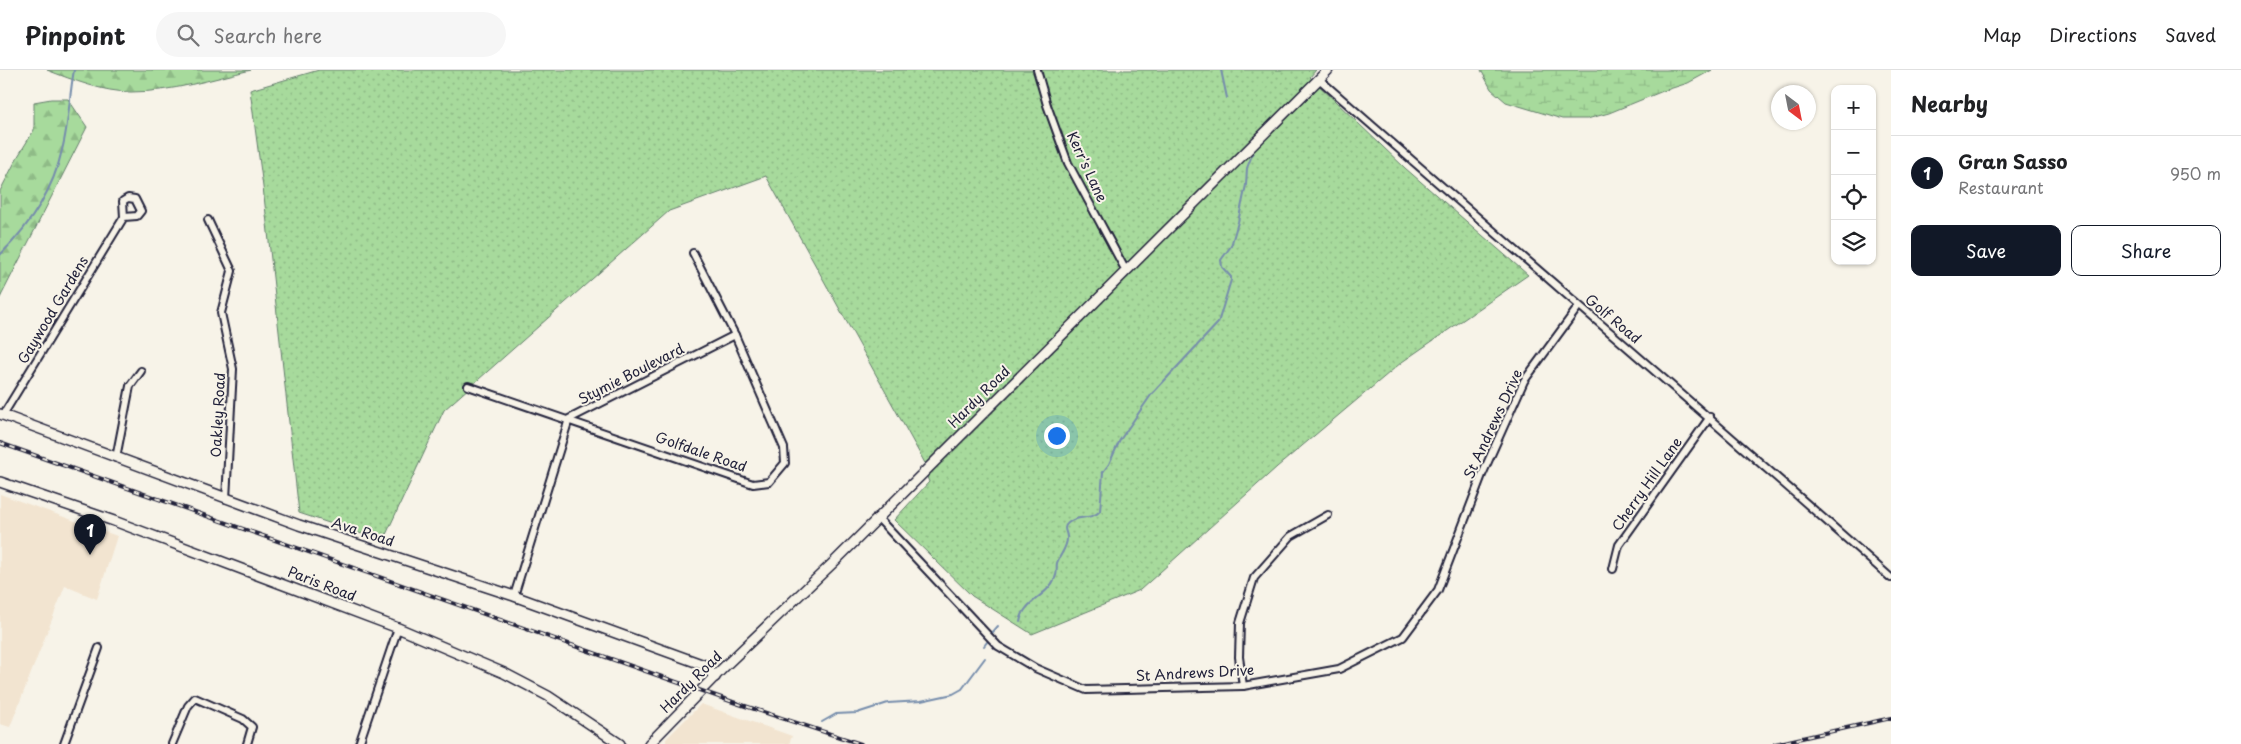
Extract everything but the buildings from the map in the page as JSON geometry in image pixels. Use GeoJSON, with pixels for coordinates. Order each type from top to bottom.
{"type":"FeatureCollection","features":[{"type":"Feature","properties":{"kind":"main road","name":"Hardy Road"},"geometry":{"type":"LineString","coordinates":[[649,744],[1328,70]]}},
{"type":"Feature","properties":{"kind":"main road","name":"Ava Road"},"geometry":{"type":"LineString","coordinates":[[2,415],[226,498],[514,596],[704,665],[715,677]]}},
{"type":"Feature","properties":{"kind":"main road","name":"Paris Road"},"geometry":{"type":"LineString","coordinates":[[0,482],[114,521],[398,628],[504,673],[548,696],[620,744]]}},
{"type":"Feature","properties":{"kind":"street","name":"Kerr's Lane"},"geometry":{"type":"LineString","coordinates":[[1037,70],[1047,105],[1068,163],[1126,271]]}},
{"type":"Feature","properties":{"kind":"street","name":"Golf Road"},"geometry":{"type":"LineString","coordinates":[[1319,79],[1579,306],[1710,417],[1891,578]]}},
{"type":"Feature","properties":{"kind":"street","name":"Gaywood Gardens"},"geometry":{"type":"LineString","coordinates":[[2,415],[124,218]]}},
{"type":"Feature","properties":{"kind":"street","name":"Oakley Road"},"geometry":{"type":"LineString","coordinates":[[208,220],[232,271],[222,313],[233,369],[226,498]]}},
{"type":"Feature","properties":{"kind":"street","name":"Golfdale Road"},"geometry":{"type":"LineString","coordinates":[[468,386],[569,419],[753,484],[769,482],[785,464],[784,448],[735,335],[693,253]]}},
{"type":"Feature","properties":{"kind":"street","name":"St Andrews Drive"},"geometry":{"type":"LineString","coordinates":[[877,517],[998,646],[1035,668],[1086,690],[1243,686],[1339,669],[1403,637],[1438,590],[1482,475],[1524,381],[1579,306]]}},
{"type":"Feature","properties":{"kind":"street","name":"Stymie Boulevard"},"geometry":{"type":"LineString","coordinates":[[514,596],[569,419],[735,335]]}},
{"type":"Feature","properties":{"kind":"street"},"geometry":{"type":"LineString","coordinates":[[116,458],[130,386],[141,371]]}},
{"type":"Feature","properties":{"kind":"street","name":"Cherry Hill Lane"},"geometry":{"type":"LineString","coordinates":[[1613,569],[1619,545],[1710,417]]}},
{"type":"Feature","properties":{"kind":"street"},"geometry":{"type":"LineString","coordinates":[[1243,686],[1239,657],[1240,623],[1254,578],[1291,536],[1328,515]]}},
{"type":"Feature","properties":{"kind":"street"},"geometry":{"type":"LineString","coordinates":[[359,744],[398,628]]}},
{"type":"Feature","properties":{"kind":"street"},"geometry":{"type":"LineString","coordinates":[[64,744],[99,648]]}},
{"type":"Feature","properties":{"kind":"street"},"geometry":{"type":"LineString","coordinates":[[172,744],[188,706],[195,698],[243,719],[252,727],[247,744]]}},
{"type":"Feature","properties":{"kind":"shaded area"},"geometry":{"type":"Polygon","coordinates":[[[0,494],[117,536],[97,599],[65,586],[10,727],[0,724],[0,494]]]}},
{"type":"Feature","properties":{"kind":"shaded area"},"geometry":{"type":"Polygon","coordinates":[[[701,704],[792,736],[789,744],[666,744],[666,739],[701,704]]]}},
{"type":"Feature","properties":{"kind":"green space"},"geometry":{"type":"Polygon","coordinates":[[[47,70],[251,70],[162,90],[131,92],[99,88],[47,70]]]}},
{"type":"Feature","properties":{"kind":"green space"},"geometry":{"type":"Polygon","coordinates":[[[319,70],[1316,70],[1310,77],[1405,168],[1528,275],[1402,362],[1277,467],[1140,590],[1032,634],[972,596],[894,520],[929,482],[923,467],[926,465],[766,176],[669,211],[444,410],[383,541],[299,513],[263,187],[250,90],[319,70]]]}},
{"type":"Feature","properties":{"kind":"green space"},"geometry":{"type":"Polygon","coordinates":[[[1481,70],[1712,70],[1688,83],[1609,113],[1587,119],[1562,119],[1506,102],[1491,89],[1481,70]]]}},
{"type":"Feature","properties":{"kind":"green space"},"geometry":{"type":"Polygon","coordinates":[[[68,99],[87,127],[0,298],[0,191],[34,130],[34,102],[68,99]]]}},
{"type":"Feature","properties":{"kind":"waterway"},"geometry":{"type":"LineString","coordinates":[[0,255],[30,220],[53,180],[68,120],[74,70]]}},
{"type":"Feature","properties":{"kind":"waterway"},"geometry":{"type":"LineString","coordinates":[[1221,70],[1227,98]]}},
{"type":"Feature","properties":{"kind":"waterway"},"geometry":{"type":"LineString","coordinates":[[1020,622],[1026,609],[1047,590],[1056,576],[1057,563],[1067,541],[1066,525],[1072,520],[1093,516],[1100,511],[1103,472],[1109,464],[1120,440],[1151,395],[1218,323],[1231,280],[1231,277],[1222,267],[1221,260],[1231,246],[1246,185],[1247,168],[1254,150]]}},
{"type":"Feature","properties":{"kind":"waterway"},"geometry":{"type":"LineString","coordinates":[[992,633],[998,626]]}},
{"type":"Feature","properties":{"kind":"waterway"},"geometry":{"type":"LineString","coordinates":[[984,646],[987,642]]}},
{"type":"Feature","properties":{"kind":"waterway"},"geometry":{"type":"LineString","coordinates":[[822,722],[836,714],[857,713],[888,703],[921,701],[953,694],[962,689],[985,658]]}},
{"type":"Feature","properties":{"kind":"railway"},"geometry":{"type":"LineString","coordinates":[[0,443],[733,702],[861,744]]}},
{"type":"Feature","properties":{"kind":"railway"},"geometry":{"type":"LineString","coordinates":[[1775,744],[1891,718]]}},
{"type":"Feature","properties":{"kind":"place","name":"Gran Sasso"},"geometry":{"type":"Point","coordinates":[90,555]}}]}
